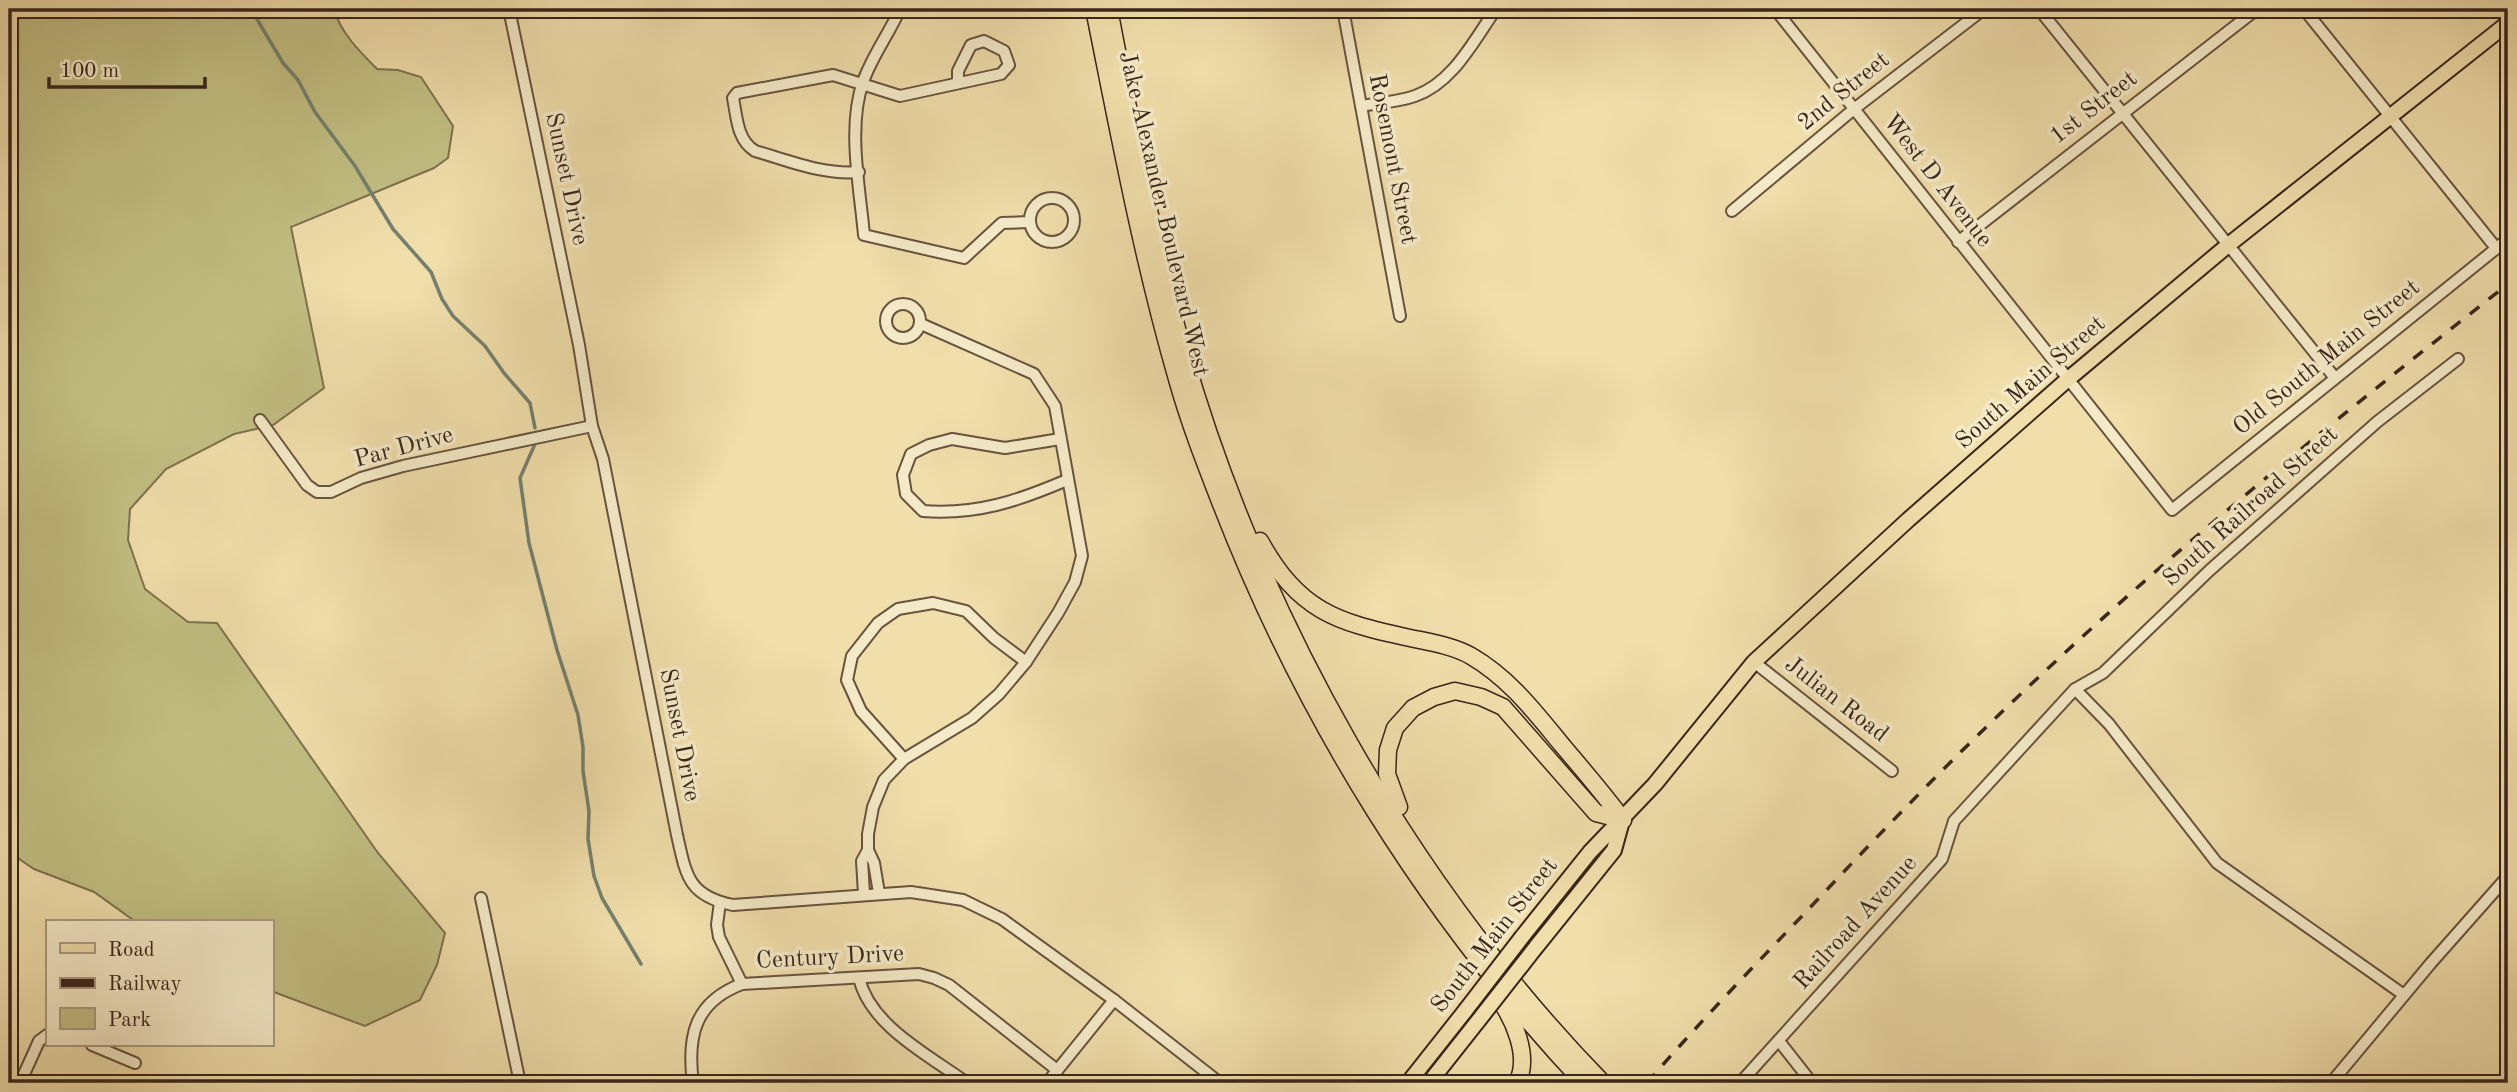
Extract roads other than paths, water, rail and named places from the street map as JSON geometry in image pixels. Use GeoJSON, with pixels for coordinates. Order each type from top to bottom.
{"type":"FeatureCollection","features":[{"type":"Feature","properties":{"kind":"highway","name":"Jake Alexander Boulevard West"},"geometry":{"type":"LineString","coordinates":[[1094,9],[1153,292],[1177,382],[1207,468],[1276,634],[1304,688],[1348,768],[1448,908]]}},
{"type":"Feature","properties":{"kind":"highway","name":"Jake Alexander Boulevard West"},"geometry":{"type":"LineString","coordinates":[[1109,9],[1153,233]]}},
{"type":"Feature","properties":{"kind":"highway"},"geometry":{"type":"LineString","coordinates":[[1153,233],[1184,353],[1209,431],[1268,582],[1338,722],[1492,977],[1584,1083]]}},
{"type":"Feature","properties":{"kind":"highway"},"geometry":{"type":"LineString","coordinates":[[1153,233],[1171,276],[1214,421],[1256,534],[1289,585],[1329,616],[1361,628],[1458,650],[1492,669],[1516,689],[1623,820]]}},
{"type":"Feature","properties":{"kind":"highway"},"geometry":{"type":"LineString","coordinates":[[1517,1083],[1520,1077],[1521,1052],[1516,1028],[1505,1007],[1461,949],[1448,908],[1394,799],[1387,774],[1388,750],[1395,729],[1413,708],[1434,698],[1455,691],[1481,697],[1503,706],[1596,813],[1623,820]]}},
{"type":"Feature","properties":{"kind":"highway"},"geometry":{"type":"LineString","coordinates":[[1448,908],[1521,994],[1603,1083]]}},
{"type":"Feature","properties":{"kind":"main road"},"geometry":{"type":"LineString","coordinates":[[2506,24],[2508,10]]}},
{"type":"Feature","properties":{"kind":"main road","name":"South Main Street"},"geometry":{"type":"LineString","coordinates":[[1408,1083],[1590,852],[1655,784],[1754,662],[1898,529],[2067,380],[2227,246],[2506,24]]}},
{"type":"Feature","properties":{"kind":"main road","name":"South Main Street"},"geometry":{"type":"LineString","coordinates":[[1429,1083],[1614,850],[1623,820]]}},
{"type":"Feature","properties":{"kind":"street","name":"Sunset Drive"},"geometry":{"type":"LineString","coordinates":[[509,9],[579,345],[592,426],[603,459],[686,875],[702,894],[733,905],[879,893],[926,892],[963,900],[1002,919],[1114,1000],[1220,1083]]}},
{"type":"Feature","properties":{"kind":"street"},"geometry":{"type":"LineString","coordinates":[[900,9],[862,85],[857,106],[864,235],[964,258],[1002,223],[1028,222]]}},
{"type":"Feature","properties":{"kind":"street","name":"Rosemont Street"},"geometry":{"type":"LineString","coordinates":[[1343,9],[1400,316]]}},
{"type":"Feature","properties":{"kind":"street"},"geometry":{"type":"LineString","coordinates":[[1361,106],[1412,98],[1429,91],[1443,80],[1496,9]]}},
{"type":"Feature","properties":{"kind":"street","name":"West D Avenue"},"geometry":{"type":"LineString","coordinates":[[1775,9],[2172,510]]}},
{"type":"Feature","properties":{"kind":"street","name":"2nd Street"},"geometry":{"type":"LineString","coordinates":[[1732,211],[1854,109],[1984,9]]}},
{"type":"Feature","properties":{"kind":"street"},"geometry":{"type":"LineString","coordinates":[[2039,9],[2334,378]]}},
{"type":"Feature","properties":{"kind":"street","name":"1st Street"},"geometry":{"type":"LineString","coordinates":[[1958,242],[2257,9]]}},
{"type":"Feature","properties":{"kind":"street"},"geometry":{"type":"LineString","coordinates":[[2304,9],[2496,248]]}},
{"type":"Feature","properties":{"kind":"street"},"geometry":{"type":"LineString","coordinates":[[859,172],[820,170],[755,151],[747,146],[741,137],[733,98],[737,93],[834,75],[900,96],[1001,74],[1009,65],[1004,51],[984,41],[971,45],[958,71],[958,82]]}},
{"type":"Feature","properties":{"kind":"street"},"geometry":{"type":"LineString","coordinates":[[1050,197],[1066,202],[1074,218],[1069,235],[1054,243],[1037,238],[1028,222],[1034,205],[1050,197]]}},
{"type":"Feature","properties":{"kind":"street","name":"Old South Main Street"},"geometry":{"type":"LineString","coordinates":[[2172,510],[2508,239]]}},
{"type":"Feature","properties":{"kind":"street"},"geometry":{"type":"LineString","coordinates":[[864,894],[862,862],[868,850],[870,821],[884,780],[904,759],[972,718],[994,699],[1026,662],[1075,582],[1082,556],[1055,406],[1034,374],[921,324]]}},
{"type":"Feature","properties":{"kind":"street","name":"South Railroad Street"},"geometry":{"type":"LineString","coordinates":[[2075,689],[2103,673],[2210,570],[2377,422],[2458,359]]}},
{"type":"Feature","properties":{"kind":"street","name":"Par Drive"},"geometry":{"type":"LineString","coordinates":[[260,420],[307,485],[317,492],[331,492],[361,478],[403,466],[592,426]]}},
{"type":"Feature","properties":{"kind":"street"},"geometry":{"type":"LineString","coordinates":[[1060,439],[1005,448],[952,439],[929,445],[911,454],[902,475],[906,494],[923,511],[948,513],[996,507],[1067,480]]}},
{"type":"Feature","properties":{"kind":"street"},"geometry":{"type":"LineString","coordinates":[[904,759],[862,710],[847,680],[852,656],[878,623],[898,608],[933,603],[965,611],[994,638],[1026,662]]}},
{"type":"Feature","properties":{"kind":"street","name":"Julian Road"},"geometry":{"type":"LineString","coordinates":[[1754,662],[1892,771]]}},
{"type":"Feature","properties":{"kind":"street"},"geometry":{"type":"LineString","coordinates":[[2075,689],[2109,724],[2217,863],[2404,995]]}},
{"type":"Feature","properties":{"kind":"street","name":"Railroad Avenue"},"geometry":{"type":"LineString","coordinates":[[1740,1083],[1942,859],[1954,821],[2075,689]]}},
{"type":"Feature","properties":{"kind":"street"},"geometry":{"type":"LineString","coordinates":[[868,850],[874,863],[879,893]]}},
{"type":"Feature","properties":{"kind":"street"},"geometry":{"type":"LineString","coordinates":[[2330,1083],[2508,876]]}},
{"type":"Feature","properties":{"kind":"street"},"geometry":{"type":"LineString","coordinates":[[481,898],[516,1081]]}},
{"type":"Feature","properties":{"kind":"street"},"geometry":{"type":"LineString","coordinates":[[693,1083],[691,1040],[699,1018],[720,994],[742,984],[719,937],[717,925],[720,902]]}},
{"type":"Feature","properties":{"kind":"street","name":"Century Drive"},"geometry":{"type":"LineString","coordinates":[[742,984],[919,974],[934,978],[949,985],[1057,1070]]}},
{"type":"Feature","properties":{"kind":"street"},"geometry":{"type":"LineString","coordinates":[[859,978],[861,990],[876,1014],[967,1083]]}},
{"type":"Feature","properties":{"kind":"street"},"geometry":{"type":"LineString","coordinates":[[1047,1083],[1114,1000]]}},
{"type":"Feature","properties":{"kind":"street"},"geometry":{"type":"LineString","coordinates":[[20,1083],[39,1041],[46,1036]]}},
{"type":"Feature","properties":{"kind":"street"},"geometry":{"type":"LineString","coordinates":[[1779,1041],[1812,1083]]}},
{"type":"Feature","properties":{"kind":"street"},"geometry":{"type":"LineString","coordinates":[[94,1046],[135,1063]]}},
{"type":"Feature","properties":{"kind":"waterway"},"geometry":{"type":"LineString","coordinates":[[251,9],[283,63],[298,80],[315,112],[355,166],[393,229],[431,272],[442,299],[453,316],[485,346],[530,403],[535,428]]}},
{"type":"Feature","properties":{"kind":"waterway"},"geometry":{"type":"LineString","coordinates":[[535,444],[520,478],[529,543],[557,650],[578,715],[589,811],[588,839],[594,876],[602,898],[641,964]]}},
{"type":"Feature","properties":{"kind":"railway"},"geometry":{"type":"LineString","coordinates":[[1647,1083],[1724,997],[1891,822],[1980,733],[2097,623],[2329,426],[2508,284]]}}]}
